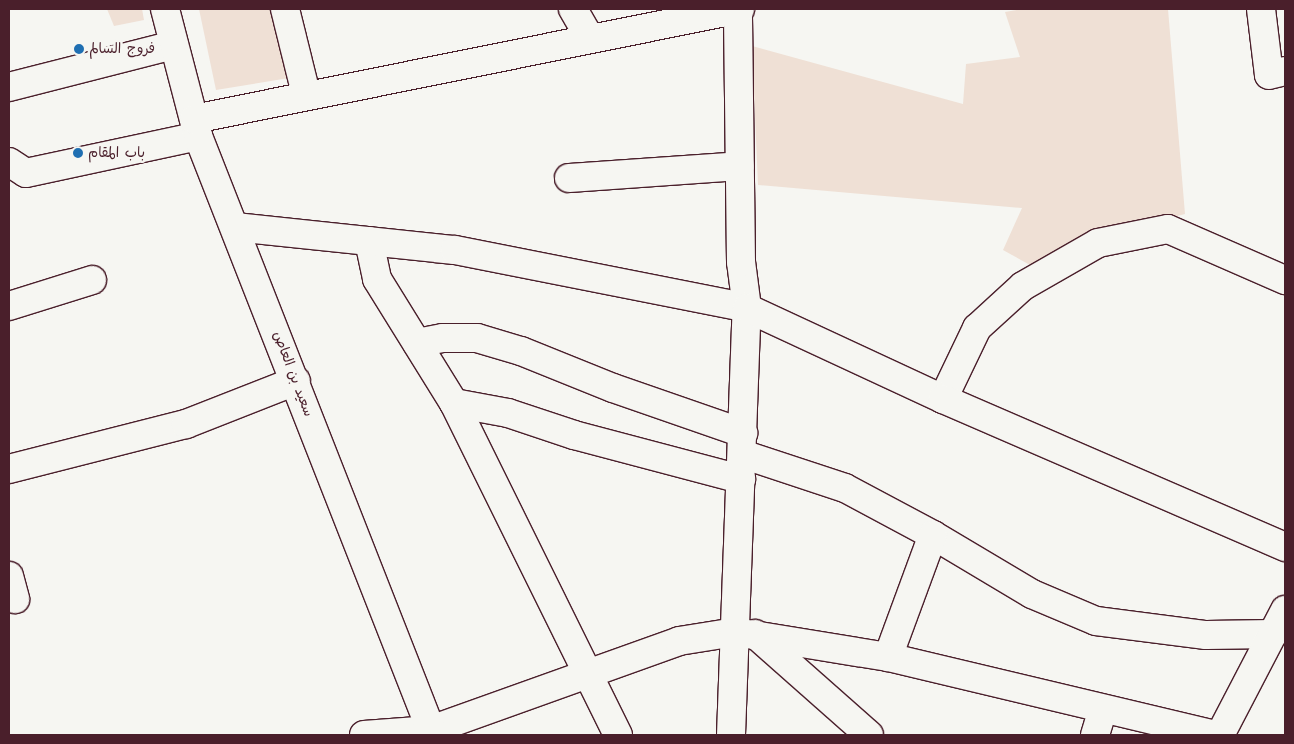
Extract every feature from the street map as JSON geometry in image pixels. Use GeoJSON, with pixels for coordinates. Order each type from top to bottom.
{"type":"FeatureCollection","features":[{"type":"Feature","properties":{"kind":"street","name":"سعيد بن العاص"},"geometry":{"type":"LineString","coordinates":[[165,9],[196,128],[432,732]]}},
{"type":"Feature","properties":{"kind":"street"},"geometry":{"type":"LineString","coordinates":[[286,9],[306,94]]}},
{"type":"Feature","properties":{"kind":"street"},"geometry":{"type":"LineString","coordinates":[[573,9],[590,39]]}},
{"type":"Feature","properties":{"kind":"street"},"geometry":{"type":"LineString","coordinates":[[15,171],[196,128],[306,94],[738,9],[741,262],[747,308],[742,455],[745,633],[731,735]]}},
{"type":"Feature","properties":{"kind":"street"},"geometry":{"type":"LineString","coordinates":[[1261,9],[1269,75],[1285,71]]}},
{"type":"Feature","properties":{"kind":"street"},"geometry":{"type":"LineString","coordinates":[[9,87],[174,45]]}},
{"type":"Feature","properties":{"kind":"street"},"geometry":{"type":"LineString","coordinates":[[569,178],[740,166]]}},
{"type":"Feature","properties":{"kind":"street"},"geometry":{"type":"LineString","coordinates":[[236,227],[455,250],[747,308],[943,399],[1285,547]]}},
{"type":"Feature","properties":{"kind":"street"},"geometry":{"type":"LineString","coordinates":[[943,399],[977,328],[1023,286],[1098,243],[1168,229],[1285,280]]}},
{"type":"Feature","properties":{"kind":"street"},"geometry":{"type":"LineString","coordinates":[[368,241],[377,279],[454,403],[618,735]]}},
{"type":"Feature","properties":{"kind":"street"},"geometry":{"type":"LineString","coordinates":[[9,306],[92,280]]}},
{"type":"Feature","properties":{"kind":"street"},"geometry":{"type":"LineString","coordinates":[[417,343],[443,338],[477,338],[521,351],[613,388],[742,455],[845,488],[933,534],[1032,594],[1096,621],[1206,635],[1279,622]]}},
{"type":"Feature","properties":{"kind":"street"},"geometry":{"type":"LineString","coordinates":[[9,469],[186,424],[296,382]]}},
{"type":"Feature","properties":{"kind":"street"},"geometry":{"type":"LineString","coordinates":[[454,403],[508,413],[574,435],[742,455]]}},
{"type":"Feature","properties":{"kind":"street"},"geometry":{"type":"LineString","coordinates":[[888,657],[933,534]]}},
{"type":"Feature","properties":{"kind":"street"},"geometry":{"type":"LineString","coordinates":[[1220,735],[1279,622]]}},
{"type":"Feature","properties":{"kind":"street"},"geometry":{"type":"LineString","coordinates":[[745,633],[869,735]]}},
{"type":"Feature","properties":{"kind":"street"},"geometry":{"type":"LineString","coordinates":[[364,735],[432,732],[588,671],[679,641],[745,633],[888,657],[1216,735]]}},
{"type":"Feature","properties":{"kind":"street"},"geometry":{"type":"LineString","coordinates":[[1095,735],[1103,709]]}},
{"type":"Feature","properties":{"kind":"shaded area"},"geometry":{"type":"Polygon","coordinates":[[[107,9],[142,9],[144,20],[114,26],[107,9]]]}},
{"type":"Feature","properties":{"kind":"shaded area"},"geometry":{"type":"Polygon","coordinates":[[[199,9],[272,9],[289,78],[216,90],[199,9]]]}},
{"type":"Feature","properties":{"kind":"shaded area"},"geometry":{"type":"Polygon","coordinates":[[[1023,9],[1168,9],[1185,214],[1081,241],[1030,265],[1003,250],[1022,208],[758,185],[752,46],[963,104],[966,64],[1020,57],[1005,12],[1023,9]]]}},
{"type":"Feature","properties":{"kind":"place","name":"فروج السالم"},"geometry":{"type":"Point","coordinates":[79,49]}},
{"type":"Feature","properties":{"kind":"place","name":"باب المقام"},"geometry":{"type":"Point","coordinates":[78,153]}}]}
